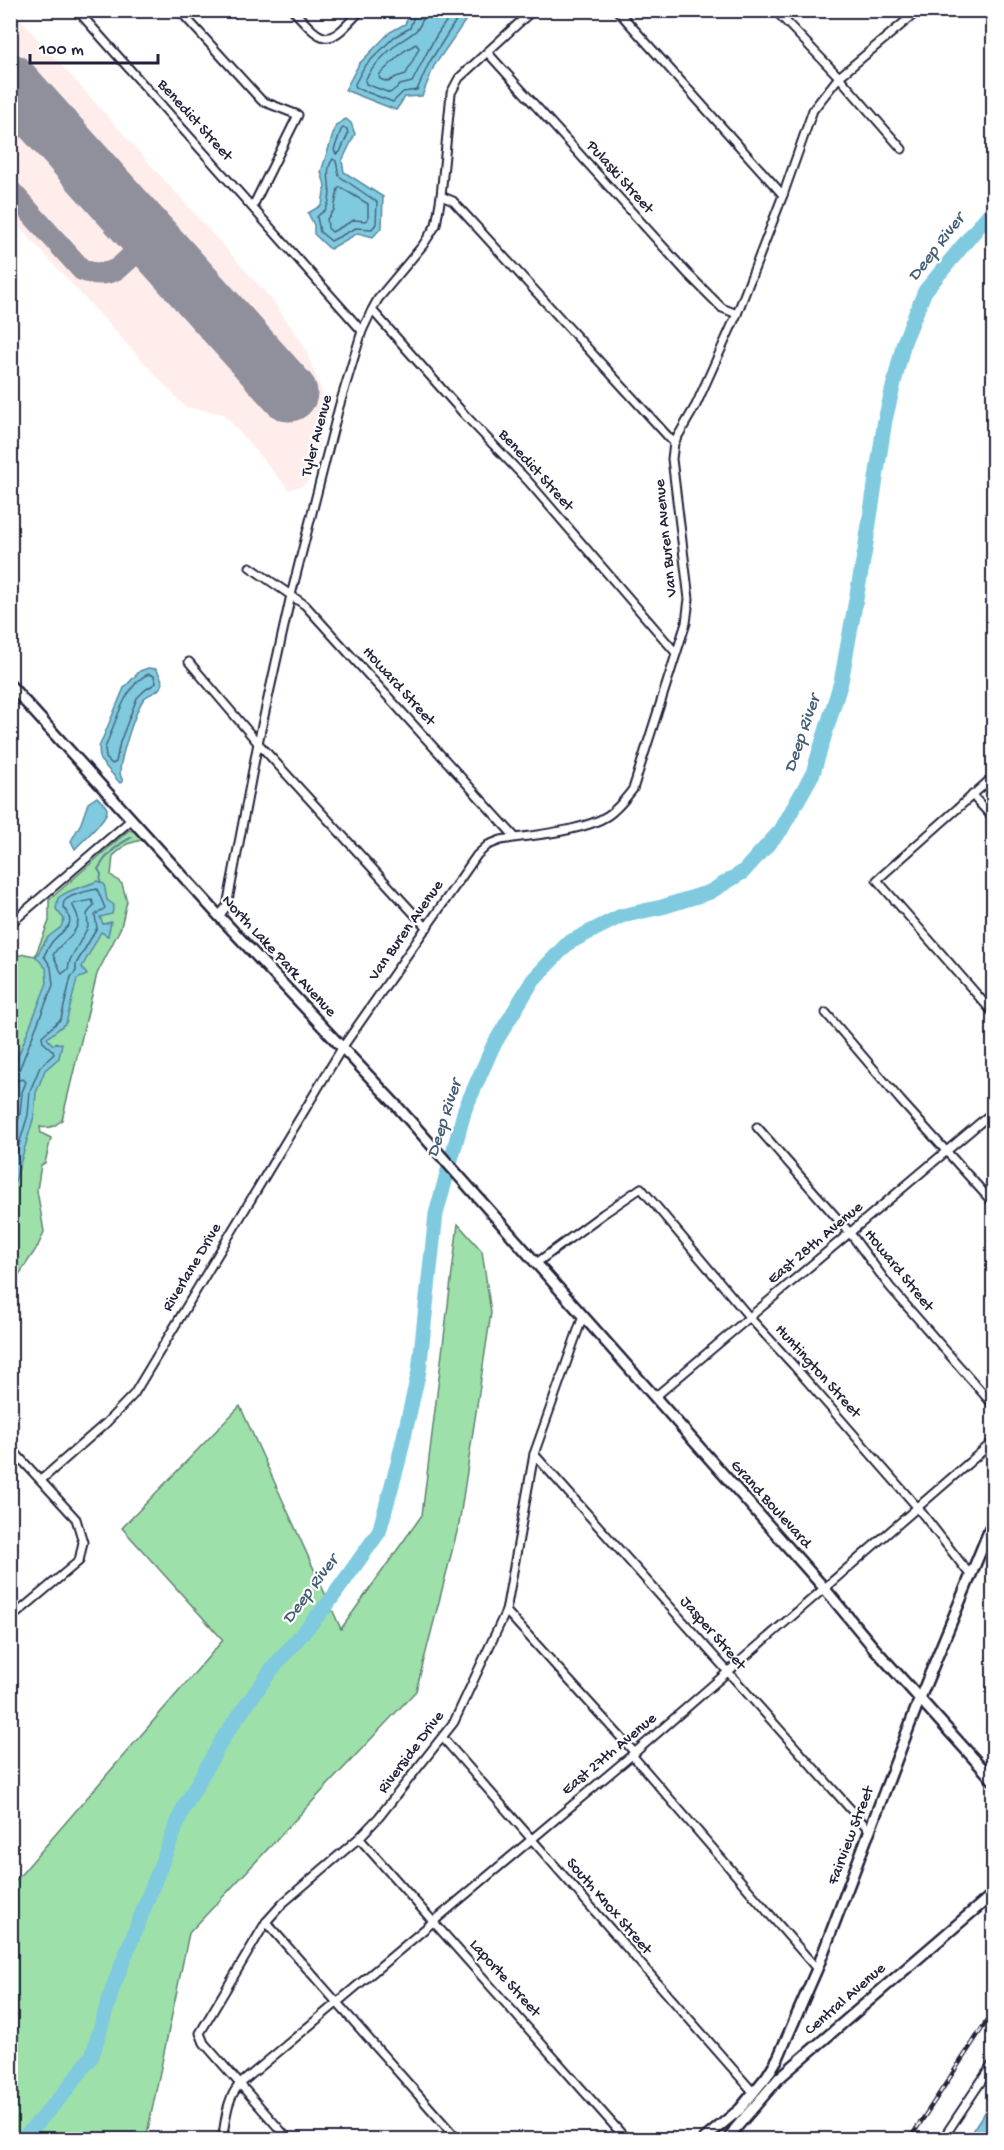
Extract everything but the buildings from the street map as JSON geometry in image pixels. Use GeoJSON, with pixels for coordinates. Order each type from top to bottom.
{"type":"FeatureCollection","features":[{"type":"Feature","properties":{"kind":"street","name":"Benedict Street"},"geometry":{"type":"LineString","coordinates":[[77,10],[362,331]]}},
{"type":"Feature","properties":{"kind":"street"},"geometry":{"type":"LineString","coordinates":[[179,10],[262,101],[298,115],[253,206]]}},
{"type":"Feature","properties":{"kind":"street"},"geometry":{"type":"LineString","coordinates":[[293,10],[314,34],[329,38],[340,33],[361,10]]}},
{"type":"Feature","properties":{"kind":"street","name":"Tyler Avenue"},"geometry":{"type":"LineString","coordinates":[[219,916],[227,906],[258,743],[291,595],[339,408],[362,331],[378,299],[423,245],[436,225],[451,93],[459,78],[533,10]]}},
{"type":"Feature","properties":{"kind":"street"},"geometry":{"type":"LineString","coordinates":[[616,10],[783,195]]}},
{"type":"Feature","properties":{"kind":"street"},"geometry":{"type":"LineString","coordinates":[[775,10],[839,77],[902,149]]}},
{"type":"Feature","properties":{"kind":"street","name":"Van Buren Avenue"},"geometry":{"type":"LineString","coordinates":[[342,1048],[477,855],[488,844],[586,825],[606,816],[620,805],[633,789],[686,623],[688,599],[672,459],[674,443],[696,405],[737,314],[813,110],[839,77],[919,10]]}},
{"type":"Feature","properties":{"kind":"street","name":"Pulaski Street"},"geometry":{"type":"LineString","coordinates":[[487,52],[687,273],[722,308],[737,314]]}},
{"type":"Feature","properties":{"kind":"street"},"geometry":{"type":"LineString","coordinates":[[441,196],[453,201],[674,443]]}},
{"type":"Feature","properties":{"kind":"street","name":"Benedict Street"},"geometry":{"type":"LineString","coordinates":[[372,310],[464,414],[528,481],[676,653]]}},
{"type":"Feature","properties":{"kind":"street","name":"Howard Street"},"geometry":{"type":"LineString","coordinates":[[250,567],[305,605],[515,837]]}},
{"type":"Feature","properties":{"kind":"street"},"geometry":{"type":"LineString","coordinates":[[189,663],[258,743],[427,928]]}},
{"type":"Feature","properties":{"kind":"street","name":"North Lake Park Avenue"},"geometry":{"type":"LineString","coordinates":[[10,685],[219,916],[396,1105],[524,1249]]}},
{"type":"Feature","properties":{"kind":"street"},"geometry":{"type":"LineString","coordinates":[[993,776],[877,880],[993,1014]]}},
{"type":"Feature","properties":{"kind":"street"},"geometry":{"type":"LineString","coordinates":[[972,795],[993,819]]}},
{"type":"Feature","properties":{"kind":"street"},"geometry":{"type":"LineString","coordinates":[[10,924],[131,820]]}},
{"type":"Feature","properties":{"kind":"street"},"geometry":{"type":"LineString","coordinates":[[826,1013],[993,1204]]}},
{"type":"Feature","properties":{"kind":"street","name":"Riverlane Drive"},"geometry":{"type":"LineString","coordinates":[[41,1480],[106,1423],[134,1394],[342,1048]]}},
{"type":"Feature","properties":{"kind":"street","name":"East 28th Avenue"},"geometry":{"type":"LineString","coordinates":[[655,1397],[993,1111]]}},
{"type":"Feature","properties":{"kind":"street","name":"Howard Street"},"geometry":{"type":"LineString","coordinates":[[757,1127],[850,1233],[890,1287],[993,1406]]}},
{"type":"Feature","properties":{"kind":"street","name":"Huntington Street"},"geometry":{"type":"LineString","coordinates":[[535,1264],[641,1188],[750,1318],[918,1508],[971,1576]]}},
{"type":"Feature","properties":{"kind":"street","name":"Grand Boulevard"},"geometry":{"type":"LineString","coordinates":[[524,1249],[993,1781]]}},
{"type":"Feature","properties":{"kind":"street","name":"Riverside Drive"},"geometry":{"type":"LineString","coordinates":[[240,2084],[204,2043],[200,2032],[266,1922],[283,1903],[359,1838],[405,1787],[454,1722],[506,1611],[534,1454],[583,1316]]}},
{"type":"Feature","properties":{"kind":"street","name":"East 27th Avenue"},"geometry":{"type":"LineString","coordinates":[[240,2084],[728,1673],[993,1441]]}},
{"type":"Feature","properties":{"kind":"street"},"geometry":{"type":"LineString","coordinates":[[10,1446],[76,1519],[83,1542],[79,1562],[10,1619]]}},
{"type":"Feature","properties":{"kind":"street","name":"Jasper Street"},"geometry":{"type":"LineString","coordinates":[[534,1454],[870,1831]]}},
{"type":"Feature","properties":{"kind":"street","name":"Fairview Street"},"geometry":{"type":"LineString","coordinates":[[703,2139],[740,2109],[778,2058],[817,1969],[920,1698],[993,1520]]}},
{"type":"Feature","properties":{"kind":"street"},"geometry":{"type":"LineString","coordinates":[[506,1611],[633,1754],[817,1969]]}},
{"type":"Feature","properties":{"kind":"street","name":"South Knox Street"},"geometry":{"type":"LineString","coordinates":[[443,1738],[754,2093]]}},
{"type":"Feature","properties":{"kind":"street","name":"Laporte Street"},"geometry":{"type":"LineString","coordinates":[[359,1838],[627,2139]]}},
{"type":"Feature","properties":{"kind":"street","name":"Central Avenue"},"geometry":{"type":"LineString","coordinates":[[728,2139],[779,2078],[993,1893]]}},
{"type":"Feature","properties":{"kind":"street"},"geometry":{"type":"LineString","coordinates":[[266,1922],[458,2139]]}},
{"type":"Feature","properties":{"kind":"street"},"geometry":{"type":"LineString","coordinates":[[942,2139],[993,2062]]}},
{"type":"Feature","properties":{"kind":"street"},"geometry":{"type":"LineString","coordinates":[[222,2139],[229,2103],[233,2091],[240,2084],[289,2139]]}},
{"type":"Feature","properties":{"kind":"shaded area"},"geometry":{"type":"Polygon","coordinates":[[[12,10],[272,300],[303,344],[323,394],[318,453],[306,484],[289,490],[224,414],[185,407],[11,218],[12,10]]]}},
{"type":"Feature","properties":{"kind":"green space"},"geometry":{"type":"Polygon","coordinates":[[[129,830],[137,832],[145,839],[127,844],[113,856],[111,875],[122,884],[127,901],[121,927],[97,974],[62,1120],[47,1128],[40,1127],[41,1133],[51,1138],[45,1163],[41,1165],[37,1190],[44,1232],[38,1246],[11,1287],[11,957],[25,954],[35,956],[49,921],[49,900],[129,830]]]}},
{"type":"Feature","properties":{"kind":"green space"},"geometry":{"type":"Polygon","coordinates":[[[458,1224],[482,1251],[491,1313],[459,1524],[416,1691],[189,1933],[146,2139],[11,2139],[11,1886],[223,1640],[122,1528],[240,1406],[341,1629],[422,1515],[458,1224]]]}},
{"type":"Feature","properties":{"kind":"water"},"geometry":{"type":"Polygon","coordinates":[[[411,11],[472,11],[434,66],[422,96],[405,97],[396,110],[345,90],[359,64],[390,32],[405,24],[411,11]]]}},
{"type":"Feature","properties":{"kind":"water"},"geometry":{"type":"Polygon","coordinates":[[[346,119],[351,123],[355,134],[342,161],[344,172],[383,197],[382,227],[373,237],[358,233],[330,249],[314,234],[314,225],[308,213],[322,205],[325,185],[321,172],[336,125],[346,119]]]}},
{"type":"Feature","properties":{"kind":"water"},"geometry":{"type":"Polygon","coordinates":[[[148,668],[156,669],[162,684],[160,689],[145,698],[136,714],[122,757],[120,772],[123,781],[120,783],[100,760],[99,747],[124,688],[140,671],[148,668]]]}},
{"type":"Feature","properties":{"kind":"water"},"geometry":{"type":"Polygon","coordinates":[[[97,797],[107,809],[104,818],[75,849],[71,841],[88,803],[97,797]]]}},
{"type":"Feature","properties":{"kind":"water"},"geometry":{"type":"Polygon","coordinates":[[[97,881],[104,884],[107,900],[114,905],[112,914],[100,917],[103,924],[111,922],[108,936],[101,932],[82,967],[87,975],[77,979],[66,1023],[47,1038],[52,1044],[62,1043],[59,1058],[45,1070],[36,1093],[34,1116],[11,1195],[11,1074],[47,983],[46,968],[36,957],[47,938],[61,927],[64,919],[56,909],[58,898],[67,892],[97,881]]]}},
{"type":"Feature","properties":{"kind":"water"},"geometry":{"type":"Polygon","coordinates":[[[993,2099],[993,2139],[967,2139],[993,2099]]]}},
{"type":"Feature","properties":{"kind":"waterway","name":"Deep River"},"geometry":{"type":"LineString","coordinates":[[22,2140],[65,2092],[92,2056],[113,1987],[183,1809],[225,1735],[272,1669],[327,1605],[379,1532],[398,1463],[419,1371],[436,1214],[465,1109],[493,1046],[533,980],[568,943],[621,916],[662,907],[710,892],[743,872],[781,830],[813,773],[841,682],[865,550],[885,420],[904,342],[925,291],[994,208]]}},
{"type":"Feature","properties":{"kind":"waterway"},"geometry":{"type":"LineString","coordinates":[[100,882],[101,874],[98,869],[101,864],[113,850],[132,837]]}},
{"type":"Feature","properties":{"kind":"taxiway"},"geometry":{"type":"LineString","coordinates":[[10,190],[82,270],[94,273],[113,271],[128,260],[149,236]]}},
{"type":"Feature","properties":{"kind":"runway"},"geometry":{"type":"LineString","coordinates":[[10,82],[289,393]]}},
{"type":"Feature","properties":{"kind":"railway"},"geometry":{"type":"LineString","coordinates":[[909,2140],[994,2010]]}}]}
